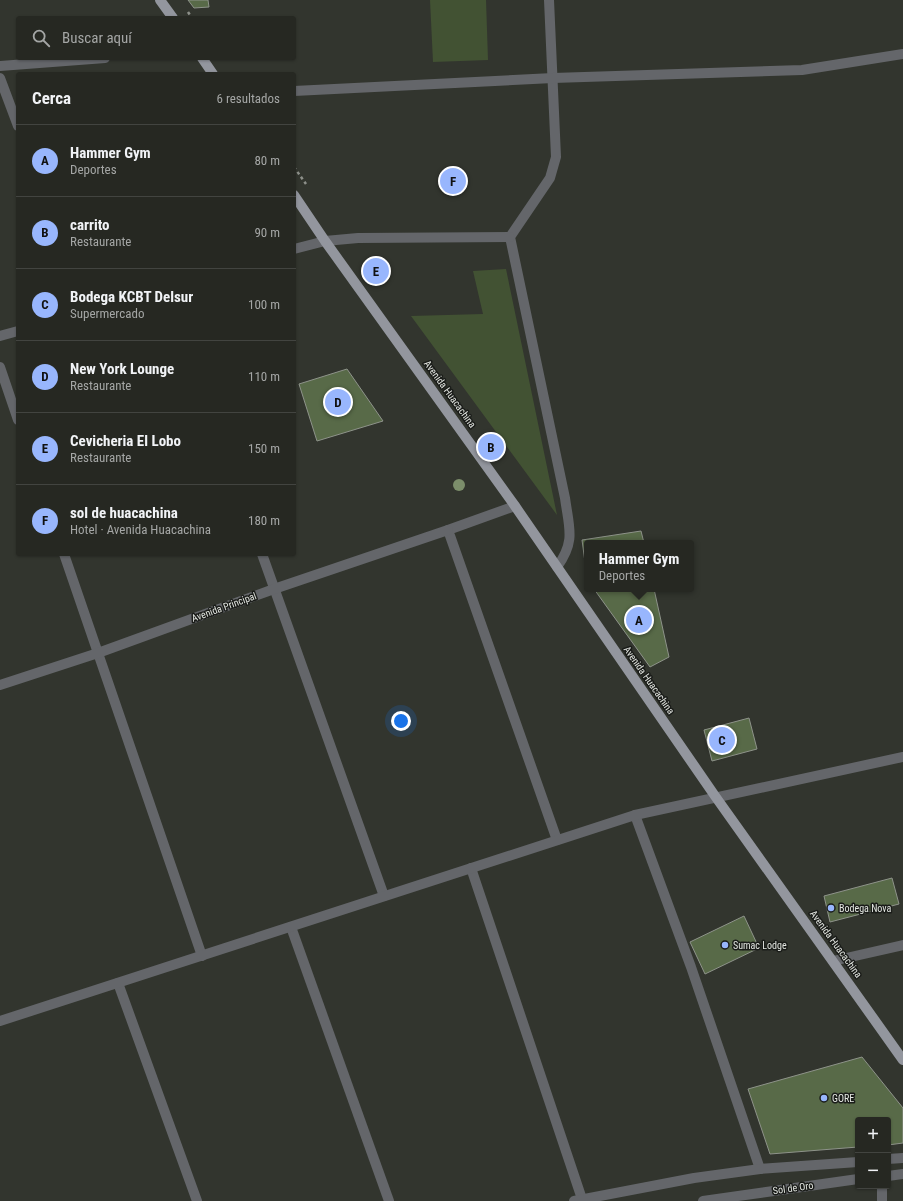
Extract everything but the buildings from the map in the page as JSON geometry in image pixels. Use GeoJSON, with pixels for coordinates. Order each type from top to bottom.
{"type":"FeatureCollection","features":[{"type":"Feature","properties":{"kind":"main road"},"geometry":{"type":"LineString","coordinates":[[160,0],[172,16]]}},
{"type":"Feature","properties":{"kind":"main road"},"geometry":{"type":"LineString","coordinates":[[203,60],[212,72]]}},
{"type":"Feature","properties":{"kind":"main road","name":"Avenida Huacachina"},"geometry":{"type":"LineString","coordinates":[[296,198],[325,241],[515,506],[715,796],[903,1060]]}},
{"type":"Feature","properties":{"kind":"street"},"geometry":{"type":"LineString","coordinates":[[550,0],[556,157],[550,178],[510,237],[565,498],[571,538],[566,556],[557,567]]}},
{"type":"Feature","properties":{"kind":"street"},"geometry":{"type":"LineString","coordinates":[[296,92],[553,78],[802,70],[903,54]]}},
{"type":"Feature","properties":{"kind":"street"},"geometry":{"type":"LineString","coordinates":[[0,66],[79,60]]}},
{"type":"Feature","properties":{"kind":"street"},"geometry":{"type":"LineString","coordinates":[[0,78],[16,121]]}},
{"type":"Feature","properties":{"kind":"street"},"geometry":{"type":"LineString","coordinates":[[296,248],[325,241],[358,238],[510,237]]}},
{"type":"Feature","properties":{"kind":"street"},"geometry":{"type":"LineString","coordinates":[[0,336],[16,332]]}},
{"type":"Feature","properties":{"kind":"street"},"geometry":{"type":"LineString","coordinates":[[0,367],[16,414]]}},
{"type":"Feature","properties":{"kind":"street","name":"Avenida Principal"},"geometry":{"type":"LineString","coordinates":[[0,685],[98,653],[274,589],[515,506]]}},
{"type":"Feature","properties":{"kind":"street"},"geometry":{"type":"LineString","coordinates":[[448,530],[557,840]]}},
{"type":"Feature","properties":{"kind":"street"},"geometry":{"type":"LineString","coordinates":[[65,556],[202,956]]}},
{"type":"Feature","properties":{"kind":"street"},"geometry":{"type":"LineString","coordinates":[[263,556],[384,896]]}},
{"type":"Feature","properties":{"kind":"street"},"geometry":{"type":"LineString","coordinates":[[0,1022],[635,815],[715,796],[903,757]]}},
{"type":"Feature","properties":{"kind":"street"},"geometry":{"type":"LineString","coordinates":[[635,815],[691,967],[760,1169]]}},
{"type":"Feature","properties":{"kind":"street"},"geometry":{"type":"LineString","coordinates":[[472,868],[578,1200],[694,1178],[760,1169],[855,1162]]}},
{"type":"Feature","properties":{"kind":"street"},"geometry":{"type":"LineString","coordinates":[[291,927],[389,1201]]}},
{"type":"Feature","properties":{"kind":"street"},"geometry":{"type":"LineString","coordinates":[[833,961],[903,945]]}},
{"type":"Feature","properties":{"kind":"street"},"geometry":{"type":"LineString","coordinates":[[118,983],[197,1201]]}},
{"type":"Feature","properties":{"kind":"street"},"geometry":{"type":"LineString","coordinates":[[891,1159],[903,1158]]}},
{"type":"Feature","properties":{"kind":"street"},"geometry":{"type":"LineString","coordinates":[[891,1176],[903,1174]]}},
{"type":"Feature","properties":{"kind":"street","name":"Sol de Oro"},"geometry":{"type":"LineString","coordinates":[[704,1201],[855,1179]]}},
{"type":"Feature","properties":{"kind":"street"},"geometry":{"type":"LineString","coordinates":[[882,1189],[882,1201]]}},
{"type":"Feature","properties":{"kind":"green space"},"geometry":{"type":"Polygon","coordinates":[[[430,0],[486,0],[488,60],[433,62],[430,0]]]}},
{"type":"Feature","properties":{"kind":"green space"},"geometry":{"type":"Polygon","coordinates":[[[506,269],[557,515],[411,316],[483,314],[473,271],[506,269]]]}},
{"type":"Feature","properties":{"kind":"place","name":"sol de huacachina"},"geometry":{"type":"Point","coordinates":[453,181]}},
{"type":"Feature","properties":{"kind":"place","name":"Cevicheria El Lobo"},"geometry":{"type":"Point","coordinates":[376,271]}},
{"type":"Feature","properties":{"kind":"place","name":"New York Lounge"},"geometry":{"type":"Point","coordinates":[338,402]}},
{"type":"Feature","properties":{"kind":"place","name":"carrito"},"geometry":{"type":"Point","coordinates":[491,447]}},
{"type":"Feature","properties":{"kind":"place","name":"Hammer Gym"},"geometry":{"type":"Point","coordinates":[639,620]}},
{"type":"Feature","properties":{"kind":"place","name":"Bodega KCBT Delsur"},"geometry":{"type":"Point","coordinates":[722,740]}},
{"type":"Feature","properties":{"kind":"place","name":"Bodega Nova"},"geometry":{"type":"Point","coordinates":[831,908]}},
{"type":"Feature","properties":{"kind":"place","name":"Sumac Lodge"},"geometry":{"type":"Point","coordinates":[725,945]}},
{"type":"Feature","properties":{"kind":"place","name":"GORE"},"geometry":{"type":"Point","coordinates":[824,1098]}}]}
